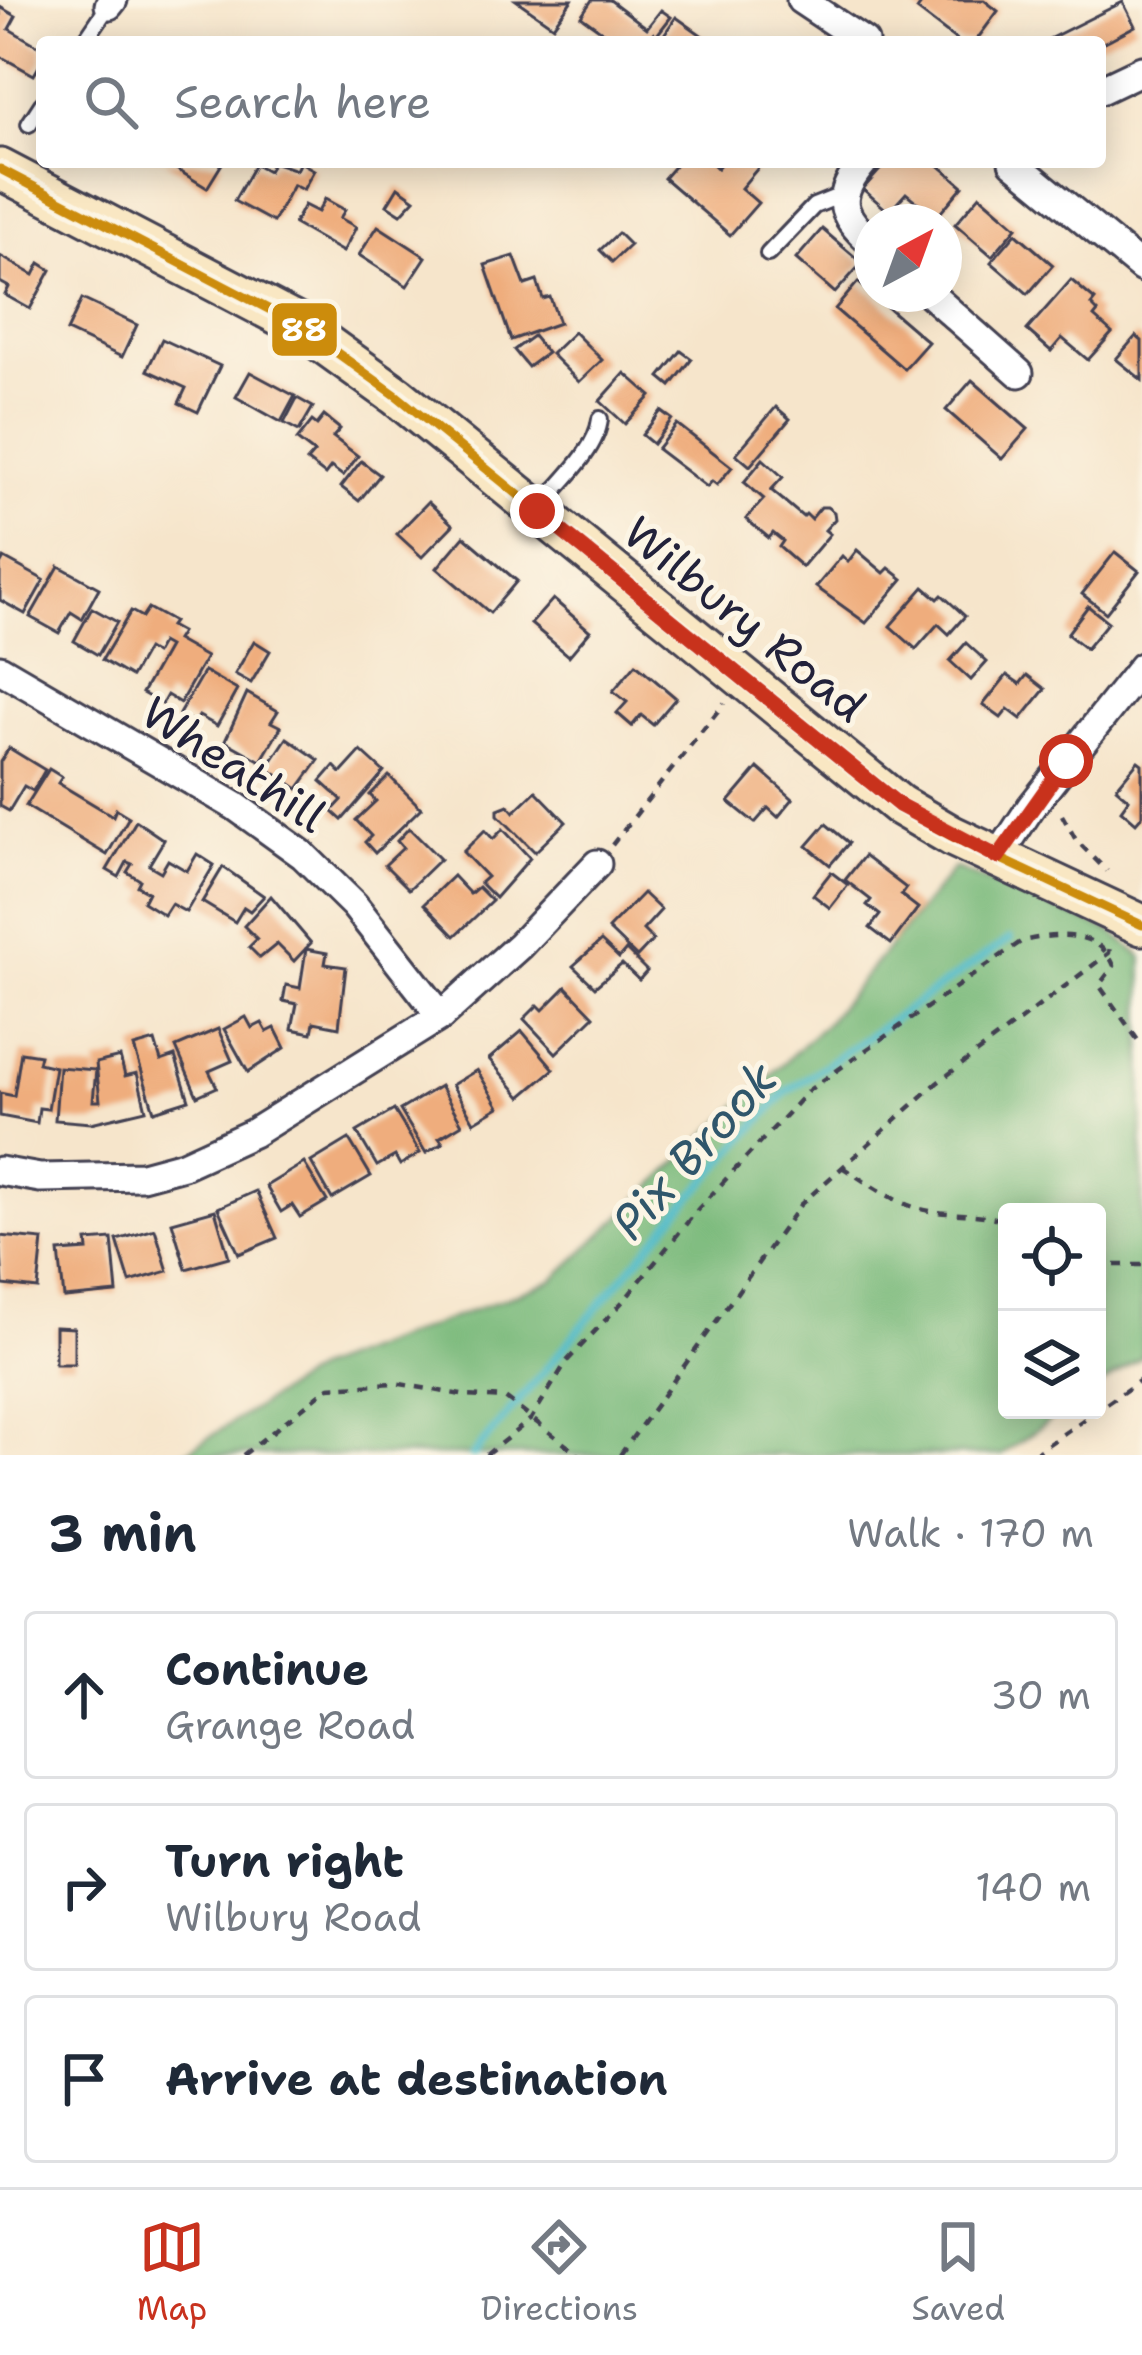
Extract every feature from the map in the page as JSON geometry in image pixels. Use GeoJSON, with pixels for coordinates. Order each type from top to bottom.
{"type":"FeatureCollection","features":[{"type":"Feature","properties":{"kind":"street"},"geometry":{"type":"LineString","coordinates":[[802,0],[855,36]]}},
{"type":"Feature","properties":{"kind":"street"},"geometry":{"type":"LineString","coordinates":[[1106,87],[1142,70]]}},
{"type":"Feature","properties":{"kind":"street"},"geometry":{"type":"LineString","coordinates":[[854,223],[844,194],[860,168]]}},
{"type":"Feature","properties":{"kind":"street"},"geometry":{"type":"LineString","coordinates":[[1021,168],[1142,268]]}},
{"type":"Feature","properties":{"kind":"street","name":"Wilbury Road"},"geometry":{"type":"LineString","coordinates":[[0,170],[298,324],[397,396],[899,805],[1127,929]]}},
{"type":"Feature","properties":{"kind":"street"},"geometry":{"type":"LineString","coordinates":[[950,312],[1019,373]]}},
{"type":"Feature","properties":{"kind":"street"},"geometry":{"type":"LineString","coordinates":[[998,857],[1031,807],[1142,667]]}},
{"type":"Feature","properties":{"kind":"street","name":"Wheathill"},"geometry":{"type":"LineString","coordinates":[[0,669],[235,806],[303,855],[354,905],[441,1016]]}},
{"type":"Feature","properties":{"kind":"street"},"geometry":{"type":"LineString","coordinates":[[0,1171],[40,1178],[106,1179],[183,1165],[253,1133],[441,1016],[508,957],[597,864]]}},
{"type":"Feature","properties":{"kind":"lane"},"geometry":{"type":"LineString","coordinates":[[88,36],[111,3]]}},
{"type":"Feature","properties":{"kind":"lane"},"geometry":{"type":"LineString","coordinates":[[29,124],[36,113]]}},
{"type":"Feature","properties":{"kind":"lane"},"geometry":{"type":"LineString","coordinates":[[768,254],[814,206],[844,194]]}},
{"type":"Feature","properties":{"kind":"lane"},"geometry":{"type":"LineString","coordinates":[[537,511],[586,450],[599,430],[600,418]]}},
{"type":"Feature","properties":{"kind":"path"},"geometry":{"type":"LineString","coordinates":[[597,864],[742,680]]}},
{"type":"Feature","properties":{"kind":"path"},"geometry":{"type":"LineString","coordinates":[[1058,808],[1076,840],[1108,873]]}},
{"type":"Feature","properties":{"kind":"path"},"geometry":{"type":"LineString","coordinates":[[620,1455],[800,1205],[937,1083],[1109,953],[1127,929]]}},
{"type":"Feature","properties":{"kind":"path"},"geometry":{"type":"LineString","coordinates":[[486,1455],[531,1419],[566,1361],[809,1090],[1022,941],[1063,933],[1109,953],[1114,966],[1099,985],[1142,1046]]}},
{"type":"Feature","properties":{"kind":"path"},"geometry":{"type":"LineString","coordinates":[[842,1167],[884,1194],[928,1211],[998,1219]]}},
{"type":"Feature","properties":{"kind":"path"},"geometry":{"type":"LineString","coordinates":[[1106,1265],[1142,1265]]}},
{"type":"Feature","properties":{"kind":"path"},"geometry":{"type":"LineString","coordinates":[[1033,1455],[1142,1379]]}},
{"type":"Feature","properties":{"kind":"path"},"geometry":{"type":"LineString","coordinates":[[243,1455],[329,1387],[395,1383],[506,1399],[579,1455]]}},
{"type":"Feature","properties":{"kind":"green space"},"geometry":{"type":"Polygon","coordinates":[[[954,868],[1112,932],[1142,957],[1142,1357],[1106,1382],[1106,1203],[998,1203],[998,1419],[1052,1419],[1001,1455],[181,1455],[317,1369],[553,1280],[826,1023],[954,868]]]}},
{"type":"Feature","properties":{"kind":"building"},"geometry":{"type":"Polygon","coordinates":[[[516,0],[572,0],[553,26],[516,0]]]}},
{"type":"Feature","properties":{"kind":"building"},"geometry":{"type":"Polygon","coordinates":[[[592,0],[610,0],[647,28],[661,10],[671,17],[657,35],[609,36],[581,16],[592,0]]]}},
{"type":"Feature","properties":{"kind":"building"},"geometry":{"type":"Polygon","coordinates":[[[924,0],[984,0],[998,11],[979,36],[951,36],[917,10],[924,0]]]}},
{"type":"Feature","properties":{"kind":"building"},"geometry":{"type":"Polygon","coordinates":[[[1123,2],[1135,26],[1106,41],[1106,36],[1055,36],[1123,2]]]}},
{"type":"Feature","properties":{"kind":"building"},"geometry":{"type":"Polygon","coordinates":[[[0,7],[16,16],[9,29],[36,45],[36,72],[34,75],[0,56],[0,7]]]}},
{"type":"Feature","properties":{"kind":"building"},"geometry":{"type":"Polygon","coordinates":[[[676,17],[703,36],[663,36],[676,17]]]}},
{"type":"Feature","properties":{"kind":"building"},"geometry":{"type":"Polygon","coordinates":[[[175,168],[219,168],[207,188],[175,168]]]}},
{"type":"Feature","properties":{"kind":"building"},"geometry":{"type":"Polygon","coordinates":[[[253,168],[314,170],[303,190],[293,185],[273,222],[234,201],[253,168]]]}},
{"type":"Feature","properties":{"kind":"building"},"geometry":{"type":"Polygon","coordinates":[[[673,168],[758,168],[741,188],[758,203],[730,235],[664,178],[673,168]]]}},
{"type":"Feature","properties":{"kind":"building"},"geometry":{"type":"Polygon","coordinates":[[[882,168],[942,168],[963,186],[948,204],[919,204],[906,193],[896,204],[880,204],[863,189],[882,168]]]}},
{"type":"Feature","properties":{"kind":"building"},"geometry":{"type":"Polygon","coordinates":[[[398,187],[415,199],[401,214],[387,205],[398,187]]]}},
{"type":"Feature","properties":{"kind":"building"},"geometry":{"type":"Polygon","coordinates":[[[980,195],[1017,227],[992,256],[962,230],[962,216],[980,195]]]}},
{"type":"Feature","properties":{"kind":"building"},"geometry":{"type":"Polygon","coordinates":[[[325,199],[345,210],[340,218],[356,227],[343,252],[294,224],[304,205],[318,212],[325,199]]]}},
{"type":"Feature","properties":{"kind":"building"},"geometry":{"type":"Polygon","coordinates":[[[378,226],[426,257],[407,286],[359,255],[378,226]]]}},
{"type":"Feature","properties":{"kind":"building"},"geometry":{"type":"Polygon","coordinates":[[[822,229],[854,256],[854,272],[835,293],[796,259],[822,229]]]}},
{"type":"Feature","properties":{"kind":"building"},"geometry":{"type":"Polygon","coordinates":[[[618,233],[630,245],[612,262],[600,250],[618,233]]]}},
{"type":"Feature","properties":{"kind":"building"},"geometry":{"type":"Polygon","coordinates":[[[1016,233],[1053,265],[1028,294],[991,262],[1016,233]]]}},
{"type":"Feature","properties":{"kind":"building"},"geometry":{"type":"Polygon","coordinates":[[[0,256],[34,275],[40,263],[51,270],[30,309],[5,295],[9,287],[0,282],[0,256]]]}},
{"type":"Feature","properties":{"kind":"building"},"geometry":{"type":"Polygon","coordinates":[[[514,256],[525,285],[537,281],[543,299],[550,297],[559,323],[511,340],[485,265],[514,256]]]}},
{"type":"Feature","properties":{"kind":"building"},"geometry":{"type":"Polygon","coordinates":[[[1071,280],[1095,300],[1091,305],[1098,312],[1094,317],[1112,333],[1088,360],[1062,338],[1051,351],[1027,330],[1071,280]]]}},
{"type":"Feature","properties":{"kind":"building"},"geometry":{"type":"Polygon","coordinates":[[[854,287],[854,312],[893,312],[928,342],[904,369],[835,309],[854,287]]]}},
{"type":"Feature","properties":{"kind":"building"},"geometry":{"type":"Polygon","coordinates":[[[82,299],[137,325],[122,357],[67,331],[82,299]]]}},
{"type":"Feature","properties":{"kind":"building"},"geometry":{"type":"Polygon","coordinates":[[[574,332],[602,360],[579,382],[551,354],[574,332]]]}},
{"type":"Feature","properties":{"kind":"building"},"geometry":{"type":"Polygon","coordinates":[[[533,336],[547,353],[528,367],[514,350],[533,336]]]}},
{"type":"Feature","properties":{"kind":"building"},"geometry":{"type":"Polygon","coordinates":[[[1136,336],[1142,341],[1142,380],[1116,359],[1136,336]]]}},
{"type":"Feature","properties":{"kind":"building"},"geometry":{"type":"Polygon","coordinates":[[[162,339],[220,366],[198,412],[179,403],[186,388],[147,370],[162,339]]]}},
{"type":"Feature","properties":{"kind":"building"},"geometry":{"type":"Polygon","coordinates":[[[681,351],[692,359],[671,386],[660,377],[681,351]]]}},
{"type":"Feature","properties":{"kind":"building"},"geometry":{"type":"Polygon","coordinates":[[[250,372],[295,396],[281,422],[236,397],[250,372]]]}},
{"type":"Feature","properties":{"kind":"building"},"geometry":{"type":"Polygon","coordinates":[[[625,373],[651,396],[625,424],[600,401],[625,373]]]}},
{"type":"Feature","properties":{"kind":"building"},"geometry":{"type":"Polygon","coordinates":[[[972,380],[1028,429],[1002,459],[946,410],[972,380]]]}},
{"type":"Feature","properties":{"kind":"building"},"geometry":{"type":"Polygon","coordinates":[[[297,398],[313,407],[299,431],[284,423],[297,398]]]}},
{"type":"Feature","properties":{"kind":"building"},"geometry":{"type":"Polygon","coordinates":[[[776,407],[790,419],[750,466],[736,454],[776,407]]]}},
{"type":"Feature","properties":{"kind":"building"},"geometry":{"type":"Polygon","coordinates":[[[661,411],[672,419],[653,444],[642,435],[661,411]]]}},
{"type":"Feature","properties":{"kind":"building"},"geometry":{"type":"Polygon","coordinates":[[[324,416],[340,429],[333,437],[358,456],[343,476],[331,467],[325,475],[307,461],[314,453],[297,440],[312,421],[317,425],[324,416]]]}},
{"type":"Feature","properties":{"kind":"building"},"geometry":{"type":"Polygon","coordinates":[[[677,424],[732,467],[717,485],[712,481],[707,487],[657,449],[677,424]]]}},
{"type":"Feature","properties":{"kind":"building"},"geometry":{"type":"Polygon","coordinates":[[[763,459],[783,477],[771,490],[803,517],[806,514],[811,519],[821,507],[834,512],[835,519],[825,530],[830,534],[802,567],[779,547],[783,541],[773,533],[769,538],[746,519],[764,499],[744,482],[763,459]]]}},
{"type":"Feature","properties":{"kind":"building"},"geometry":{"type":"Polygon","coordinates":[[[361,461],[380,475],[359,501],[341,487],[361,461]]]}},
{"type":"Feature","properties":{"kind":"building"},"geometry":{"type":"Polygon","coordinates":[[[428,502],[453,525],[422,557],[397,534],[428,502]]]}},
{"type":"Feature","properties":{"kind":"building"},"geometry":{"type":"Polygon","coordinates":[[[464,536],[517,581],[490,613],[437,568],[464,536]]]}},
{"type":"Feature","properties":{"kind":"building"},"geometry":{"type":"Polygon","coordinates":[[[857,550],[884,573],[889,568],[903,579],[866,623],[816,587],[842,556],[848,562],[857,550]]]}},
{"type":"Feature","properties":{"kind":"building"},"geometry":{"type":"Polygon","coordinates":[[[1115,552],[1139,571],[1106,613],[1082,594],[1115,552]]]}},
{"type":"Feature","properties":{"kind":"building"},"geometry":{"type":"Polygon","coordinates":[[[4,558],[44,580],[25,614],[0,600],[4,558]]]}},
{"type":"Feature","properties":{"kind":"building"},"geometry":{"type":"Polygon","coordinates":[[[59,566],[99,588],[82,619],[71,612],[59,633],[30,617],[59,566]]]}},
{"type":"Feature","properties":{"kind":"building"},"geometry":{"type":"Polygon","coordinates":[[[924,587],[938,599],[942,595],[965,616],[949,634],[938,624],[916,649],[890,626],[924,587]]]}},
{"type":"Feature","properties":{"kind":"building"},"geometry":{"type":"Polygon","coordinates":[[[553,599],[590,631],[569,656],[531,624],[553,599]]]}},
{"type":"Feature","properties":{"kind":"building"},"geometry":{"type":"Polygon","coordinates":[[[1088,606],[1108,622],[1086,649],[1067,634],[1088,606]]]}},
{"type":"Feature","properties":{"kind":"building"},"geometry":{"type":"Polygon","coordinates":[[[92,608],[117,622],[98,655],[74,641],[92,608]]]}},
{"type":"Feature","properties":{"kind":"building"},"geometry":{"type":"Polygon","coordinates":[[[148,608],[173,622],[170,626],[181,632],[176,640],[206,657],[180,703],[167,695],[162,704],[142,693],[168,647],[161,643],[155,654],[147,649],[131,677],[102,660],[131,611],[142,617],[148,608]]]}},
{"type":"Feature","properties":{"kind":"building"},"geometry":{"type":"Polygon","coordinates":[[[254,641],[270,651],[251,683],[235,674],[254,641]]]}},
{"type":"Feature","properties":{"kind":"building"},"geometry":{"type":"Polygon","coordinates":[[[966,643],[987,662],[971,680],[950,661],[966,643]]]}},
{"type":"Feature","properties":{"kind":"building"},"geometry":{"type":"Polygon","coordinates":[[[636,664],[676,698],[653,725],[641,715],[632,726],[617,713],[627,702],[613,691],[636,664]]]}},
{"type":"Feature","properties":{"kind":"building"},"geometry":{"type":"Polygon","coordinates":[[[204,671],[237,690],[217,726],[199,716],[195,723],[179,714],[204,671]]]}},
{"type":"Feature","properties":{"kind":"building"},"geometry":{"type":"Polygon","coordinates":[[[1007,675],[1020,684],[1027,675],[1045,689],[1021,719],[1008,709],[1001,718],[983,705],[1007,675]]]}},
{"type":"Feature","properties":{"kind":"building"},"geometry":{"type":"Polygon","coordinates":[[[247,693],[278,711],[271,722],[281,727],[261,761],[225,741],[247,693]]]}},
{"type":"Feature","properties":{"kind":"building"},"geometry":{"type":"Polygon","coordinates":[[[287,738],[319,760],[298,789],[267,768],[287,738]]]}},
{"type":"Feature","properties":{"kind":"building"},"geometry":{"type":"Polygon","coordinates":[[[9,748],[45,770],[33,791],[24,786],[9,811],[0,806],[0,762],[9,748]]]}},
{"type":"Feature","properties":{"kind":"building"},"geometry":{"type":"Polygon","coordinates":[[[361,751],[384,772],[342,820],[332,811],[342,800],[321,781],[334,766],[341,773],[361,751]]]}},
{"type":"Feature","properties":{"kind":"building"},"geometry":{"type":"Polygon","coordinates":[[[1138,761],[1142,764],[1142,816],[1136,823],[1121,810],[1129,799],[1116,788],[1138,761]]]}},
{"type":"Feature","properties":{"kind":"building"},"geometry":{"type":"Polygon","coordinates":[[[758,768],[793,799],[778,817],[768,808],[755,823],[729,802],[758,768]]]}},
{"type":"Feature","properties":{"kind":"building"},"geometry":{"type":"Polygon","coordinates":[[[49,769],[62,777],[58,783],[113,816],[116,809],[129,817],[107,855],[26,806],[49,769]]]}},
{"type":"Feature","properties":{"kind":"building"},"geometry":{"type":"Polygon","coordinates":[[[389,776],[421,808],[375,853],[365,842],[371,836],[356,820],[376,801],[370,795],[389,776]]]}},
{"type":"Feature","properties":{"kind":"building"},"geometry":{"type":"Polygon","coordinates":[[[536,791],[566,822],[535,852],[498,815],[498,809],[508,805],[514,812],[536,791]]]}},
{"type":"Feature","properties":{"kind":"building"},"geometry":{"type":"Polygon","coordinates":[[[136,821],[164,840],[149,865],[161,872],[168,860],[187,871],[197,854],[214,865],[186,912],[171,904],[164,915],[143,902],[148,892],[127,872],[132,864],[127,862],[119,877],[107,870],[136,821]]]}},
{"type":"Feature","properties":{"kind":"building"},"geometry":{"type":"Polygon","coordinates":[[[826,824],[849,843],[830,865],[807,846],[826,824]]]}},
{"type":"Feature","properties":{"kind":"building"},"geometry":{"type":"Polygon","coordinates":[[[409,828],[440,859],[409,889],[385,865],[403,848],[397,841],[409,828]]]}},
{"type":"Feature","properties":{"kind":"building"},"geometry":{"type":"Polygon","coordinates":[[[503,829],[530,858],[495,898],[480,883],[487,877],[463,852],[485,830],[493,839],[503,829]]]}},
{"type":"Feature","properties":{"kind":"building"},"geometry":{"type":"Polygon","coordinates":[[[864,856],[906,888],[901,895],[918,908],[891,944],[870,928],[880,915],[867,905],[871,900],[845,880],[864,856]]]}},
{"type":"Feature","properties":{"kind":"building"},"geometry":{"type":"Polygon","coordinates":[[[223,867],[264,896],[250,911],[244,907],[235,922],[202,902],[223,867]]]}},
{"type":"Feature","properties":{"kind":"building"},"geometry":{"type":"Polygon","coordinates":[[[831,872],[848,885],[830,908],[813,895],[831,872]]]}},
{"type":"Feature","properties":{"kind":"building"},"geometry":{"type":"Polygon","coordinates":[[[453,876],[470,894],[478,887],[492,901],[455,936],[424,904],[453,876]]]}},
{"type":"Feature","properties":{"kind":"building"},"geometry":{"type":"Polygon","coordinates":[[[643,893],[661,910],[643,930],[653,940],[637,957],[608,929],[643,893]]]}},
{"type":"Feature","properties":{"kind":"building"},"geometry":{"type":"Polygon","coordinates":[[[271,896],[311,943],[294,961],[277,944],[260,958],[249,947],[257,939],[244,926],[271,896]]]}},
{"type":"Feature","properties":{"kind":"building"},"geometry":{"type":"Polygon","coordinates":[[[601,941],[619,958],[626,950],[647,971],[639,980],[622,964],[595,987],[573,966],[601,941]]]}},
{"type":"Feature","properties":{"kind":"building"},"geometry":{"type":"Polygon","coordinates":[[[306,949],[327,953],[325,964],[346,967],[339,1027],[314,1022],[312,1033],[292,1029],[297,1004],[283,1001],[286,985],[300,988],[306,949]]]}},
{"type":"Feature","properties":{"kind":"building"},"geometry":{"type":"Polygon","coordinates":[[[566,987],[594,1016],[556,1053],[524,1019],[538,1005],[543,1010],[566,987]]]}},
{"type":"Feature","properties":{"kind":"building"},"geometry":{"type":"Polygon","coordinates":[[[246,1017],[252,1028],[262,1023],[267,1032],[275,1028],[285,1048],[248,1072],[224,1029],[246,1017]]]}},
{"type":"Feature","properties":{"kind":"building"},"geometry":{"type":"Polygon","coordinates":[[[218,1029],[232,1061],[209,1071],[217,1087],[197,1096],[176,1047],[218,1029]]]}},
{"type":"Feature","properties":{"kind":"building"},"geometry":{"type":"Polygon","coordinates":[[[522,1031],[554,1069],[521,1097],[489,1059],[522,1031]]]}},
{"type":"Feature","properties":{"kind":"building"},"geometry":{"type":"Polygon","coordinates":[[[155,1041],[161,1061],[175,1056],[189,1100],[154,1111],[134,1047],[155,1041]]]}},
{"type":"Feature","properties":{"kind":"building"},"geometry":{"type":"Polygon","coordinates":[[[21,1052],[40,1055],[38,1063],[55,1067],[48,1109],[39,1108],[37,1123],[0,1116],[0,1093],[14,1096],[21,1052]]]}},
{"type":"Feature","properties":{"kind":"building"},"geometry":{"type":"Polygon","coordinates":[[[120,1057],[125,1076],[137,1073],[146,1110],[91,1123],[55,1120],[59,1067],[96,1070],[93,1101],[100,1101],[96,1063],[120,1057]]]}},
{"type":"Feature","properties":{"kind":"building"},"geometry":{"type":"Polygon","coordinates":[[[477,1070],[499,1107],[474,1122],[452,1085],[477,1070]]]}},
{"type":"Feature","properties":{"kind":"building"},"geometry":{"type":"Polygon","coordinates":[[[440,1086],[462,1124],[426,1153],[400,1110],[440,1086]]]}},
{"type":"Feature","properties":{"kind":"building"},"geometry":{"type":"Polygon","coordinates":[[[394,1110],[420,1153],[400,1165],[395,1156],[377,1166],[357,1132],[394,1110]]]}},
{"type":"Feature","properties":{"kind":"building"},"geometry":{"type":"Polygon","coordinates":[[[349,1139],[371,1176],[332,1199],[311,1162],[349,1139]]]}},
{"type":"Feature","properties":{"kind":"building"},"geometry":{"type":"Polygon","coordinates":[[[304,1163],[327,1201],[300,1217],[292,1205],[281,1212],[266,1186],[304,1163]]]}},
{"type":"Feature","properties":{"kind":"building"},"geometry":{"type":"Polygon","coordinates":[[[256,1191],[277,1238],[239,1254],[218,1208],[256,1191]]]}},
{"type":"Feature","properties":{"kind":"building"},"geometry":{"type":"Polygon","coordinates":[[[215,1210],[229,1257],[186,1269],[172,1222],[215,1210]]]}},
{"type":"Feature","properties":{"kind":"building"},"geometry":{"type":"Polygon","coordinates":[[[155,1229],[168,1271],[130,1282],[117,1240],[155,1229]]]}},
{"type":"Feature","properties":{"kind":"building"},"geometry":{"type":"Polygon","coordinates":[[[0,1236],[43,1240],[38,1289],[3,1285],[0,1236]]]}},
{"type":"Feature","properties":{"kind":"building"},"geometry":{"type":"Polygon","coordinates":[[[112,1239],[117,1293],[64,1298],[59,1252],[88,1250],[87,1241],[112,1239]]]}},
{"type":"Feature","properties":{"kind":"building"},"geometry":{"type":"Polygon","coordinates":[[[55,1327],[74,1328],[74,1364],[55,1364],[55,1327]]]}},
{"type":"Feature","properties":{"kind":"waterway","name":"Pix Brook"},"geometry":{"type":"LineString","coordinates":[[473,1455],[785,1093],[1010,939]]}},
{"type":"Feature","properties":{"kind":"transit line","name":"88"},"geometry":{"type":"LineString","coordinates":[[0,169],[297,324],[397,396],[899,805],[952,836],[1142,925]]}},
{"type":"Feature","properties":{"kind":"route"},"geometry":{"type":"LineString","coordinates":[[537,511],[899,805],[952,836],[998,857],[1066,761]]}}]}
